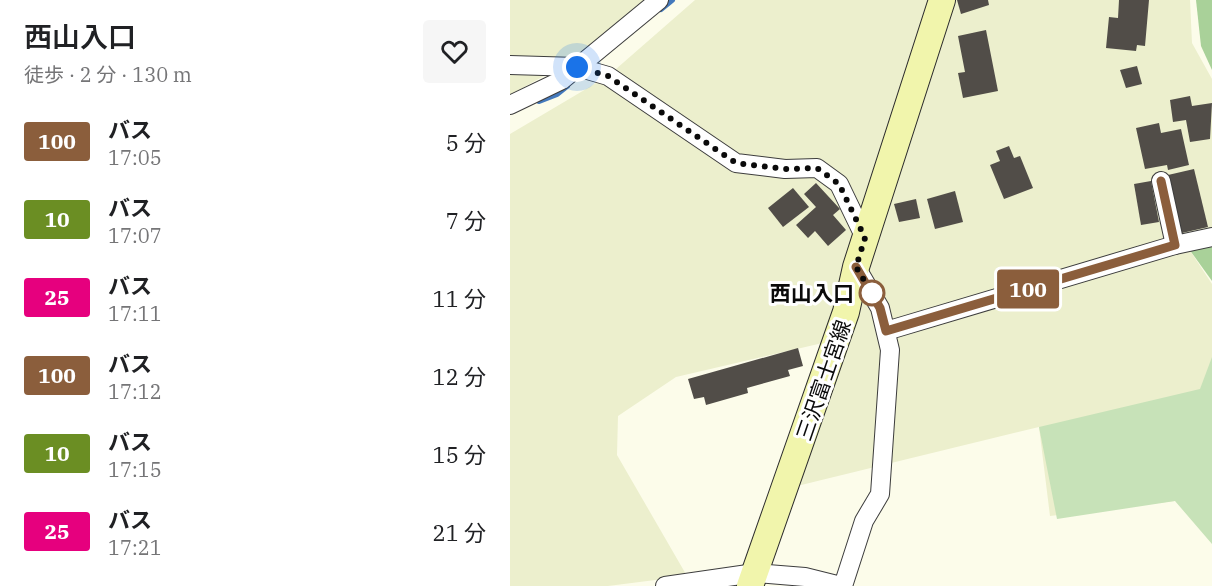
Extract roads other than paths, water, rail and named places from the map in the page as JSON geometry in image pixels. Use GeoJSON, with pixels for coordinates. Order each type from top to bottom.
{"type":"FeatureCollection","features":[{"type":"Feature","properties":{"kind":"main road","name":"三沢富士宮線"},"geometry":{"type":"LineString","coordinates":[[753,579],[846,312],[856,267],[942,0]]}},
{"type":"Feature","properties":{"kind":"street"},"geometry":{"type":"LineString","coordinates":[[510,105],[562,80],[659,0]]}},
{"type":"Feature","properties":{"kind":"street"},"geometry":{"type":"LineString","coordinates":[[510,65],[577,67],[608,76],[736,163],[785,169],[817,168],[839,184],[865,238]]}},
{"type":"Feature","properties":{"kind":"street"},"geometry":{"type":"LineString","coordinates":[[1161,181],[1175,245]]}},
{"type":"Feature","properties":{"kind":"street"},"geometry":{"type":"LineString","coordinates":[[886,331],[1175,245],[1212,237]]}},
{"type":"Feature","properties":{"kind":"street"},"geometry":{"type":"LineString","coordinates":[[665,586],[805,577],[842,586],[864,521],[880,494],[890,350],[880,308],[856,267]]}},
{"type":"Feature","properties":{"kind":"waterway"},"geometry":{"type":"LineString","coordinates":[[661,9],[672,0]]}},
{"type":"Feature","properties":{"kind":"waterway"},"geometry":{"type":"LineString","coordinates":[[539,101],[557,94],[567,86]]}},
{"type":"Feature","properties":{"kind":"place","name":"西山入口"},"geometry":{"type":"Point","coordinates":[872,293]}}]}
